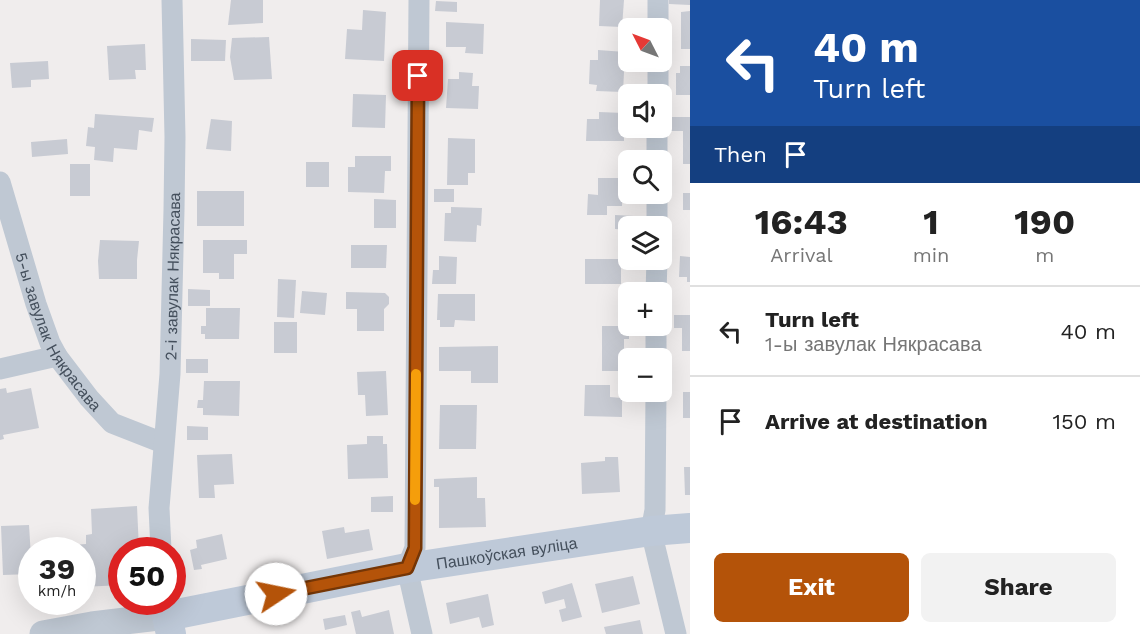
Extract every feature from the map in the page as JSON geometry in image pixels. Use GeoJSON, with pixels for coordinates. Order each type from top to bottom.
{"type":"FeatureCollection","features":[{"type":"Feature","properties":{"kind":"main road","name":"Пашкоўская вуліца"},"geometry":{"type":"LineString","coordinates":[[167,617],[407,568],[651,531],[690,528]]}},
{"type":"Feature","properties":{"kind":"street","name":"2-і завулак Някрасава"},"geometry":{"type":"LineString","coordinates":[[160,537],[159,508],[170,374],[173,251],[175,137],[172,0]]}},
{"type":"Feature","properties":{"kind":"street"},"geometry":{"type":"LineString","coordinates":[[419,0],[415,548],[407,568],[422,634]]}},
{"type":"Feature","properties":{"kind":"street"},"geometry":{"type":"LineString","coordinates":[[658,0],[658,18]]}},
{"type":"Feature","properties":{"kind":"street","name":"5-ы завулак Някрасава"},"geometry":{"type":"LineString","coordinates":[[0,182],[36,304],[57,356],[89,398],[112,423],[163,443]]}},
{"type":"Feature","properties":{"kind":"street"},"geometry":{"type":"LineString","coordinates":[[0,369],[57,356]]}},
{"type":"Feature","properties":{"kind":"street"},"geometry":{"type":"LineString","coordinates":[[656,402],[655,510],[651,531],[676,634]]}},
{"type":"Feature","properties":{"kind":"street","name":"Пашкоўская вуліца"},"geometry":{"type":"LineString","coordinates":[[43,634],[92,625],[167,617]]}},
{"type":"Feature","properties":{"kind":"building"},"geometry":{"type":"Polygon","coordinates":[[[231,0],[263,0],[263,23],[228,25],[231,0]]]}},
{"type":"Feature","properties":{"kind":"building"},"geometry":{"type":"Polygon","coordinates":[[[600,0],[624,0],[623,18],[618,18],[618,27],[599,26],[600,0]]]}},
{"type":"Feature","properties":{"kind":"building"},"geometry":{"type":"Polygon","coordinates":[[[669,0],[690,0],[690,5],[669,4],[669,0]]]}},
{"type":"Feature","properties":{"kind":"building"},"geometry":{"type":"Polygon","coordinates":[[[436,1],[457,2],[457,12],[435,11],[436,1]]]}},
{"type":"Feature","properties":{"kind":"building"},"geometry":{"type":"Polygon","coordinates":[[[363,10],[386,12],[384,61],[345,59],[347,29],[362,30],[363,10]]]}},
{"type":"Feature","properties":{"kind":"building"},"geometry":{"type":"Polygon","coordinates":[[[690,11],[690,49],[681,49],[681,12],[690,11]]]}},
{"type":"Feature","properties":{"kind":"building"},"geometry":{"type":"Polygon","coordinates":[[[446,22],[484,24],[483,54],[465,53],[466,47],[446,47],[446,22]]]}},
{"type":"Feature","properties":{"kind":"building"},"geometry":{"type":"Polygon","coordinates":[[[269,37],[272,79],[234,80],[230,57],[232,38],[269,37]]]}},
{"type":"Feature","properties":{"kind":"building"},"geometry":{"type":"Polygon","coordinates":[[[191,39],[226,40],[225,61],[191,61],[191,39]]]}},
{"type":"Feature","properties":{"kind":"building"},"geometry":{"type":"Polygon","coordinates":[[[145,44],[146,70],[135,70],[136,79],[109,80],[107,46],[145,44]]]}},
{"type":"Feature","properties":{"kind":"building"},"geometry":{"type":"Polygon","coordinates":[[[598,50],[618,51],[618,72],[624,72],[623,84],[618,84],[618,92],[596,91],[597,85],[589,84],[590,60],[598,60],[598,50]]]}},
{"type":"Feature","properties":{"kind":"building"},"geometry":{"type":"Polygon","coordinates":[[[48,61],[49,79],[31,80],[31,87],[12,88],[10,63],[48,61]]]}},
{"type":"Feature","properties":{"kind":"building"},"geometry":{"type":"Polygon","coordinates":[[[680,66],[690,66],[690,95],[676,95],[676,73],[680,73],[680,66]]]}},
{"type":"Feature","properties":{"kind":"building"},"geometry":{"type":"Polygon","coordinates":[[[459,72],[473,73],[472,86],[479,86],[478,109],[446,108],[448,79],[459,79],[459,72]]]}},
{"type":"Feature","properties":{"kind":"building"},"geometry":{"type":"Polygon","coordinates":[[[353,94],[386,95],[385,128],[352,127],[353,94]]]}},
{"type":"Feature","properties":{"kind":"building"},"geometry":{"type":"Polygon","coordinates":[[[599,112],[618,113],[618,138],[624,138],[624,141],[586,141],[587,119],[599,119],[599,112]]]}},
{"type":"Feature","properties":{"kind":"building"},"geometry":{"type":"Polygon","coordinates":[[[95,114],[154,118],[152,132],[139,130],[137,150],[114,148],[113,162],[94,160],[95,147],[86,146],[88,127],[94,128],[95,114]]]}},
{"type":"Feature","properties":{"kind":"building"},"geometry":{"type":"Polygon","coordinates":[[[672,117],[690,117],[690,164],[683,164],[683,131],[672,131],[672,117]]]}},
{"type":"Feature","properties":{"kind":"building"},"geometry":{"type":"Polygon","coordinates":[[[211,119],[232,121],[231,151],[206,149],[211,119]]]}},
{"type":"Feature","properties":{"kind":"building"},"geometry":{"type":"Polygon","coordinates":[[[448,138],[475,139],[475,173],[468,173],[468,185],[447,185],[448,138]]]}},
{"type":"Feature","properties":{"kind":"building"},"geometry":{"type":"Polygon","coordinates":[[[67,139],[68,154],[32,157],[31,142],[67,139]]]}},
{"type":"Feature","properties":{"kind":"building"},"geometry":{"type":"Polygon","coordinates":[[[355,156],[391,156],[391,171],[385,171],[384,193],[348,192],[348,167],[355,167],[355,156]]]}},
{"type":"Feature","properties":{"kind":"building"},"geometry":{"type":"Polygon","coordinates":[[[306,162],[329,162],[329,187],[306,187],[306,162]]]}},
{"type":"Feature","properties":{"kind":"building"},"geometry":{"type":"Polygon","coordinates":[[[70,164],[90,164],[90,196],[70,196],[70,164]]]}},
{"type":"Feature","properties":{"kind":"building"},"geometry":{"type":"Polygon","coordinates":[[[598,178],[618,178],[618,204],[622,204],[622,206],[607,206],[607,215],[587,215],[588,194],[598,195],[598,178]]]}},
{"type":"Feature","properties":{"kind":"building"},"geometry":{"type":"Polygon","coordinates":[[[434,189],[454,189],[454,202],[434,202],[434,189]]]}},
{"type":"Feature","properties":{"kind":"building"},"geometry":{"type":"Polygon","coordinates":[[[197,191],[244,191],[244,226],[197,226],[197,191]]]}},
{"type":"Feature","properties":{"kind":"building"},"geometry":{"type":"Polygon","coordinates":[[[683,193],[690,193],[690,210],[683,210],[683,193]]]}},
{"type":"Feature","properties":{"kind":"building"},"geometry":{"type":"Polygon","coordinates":[[[374,199],[396,200],[396,228],[374,228],[374,199]]]}},
{"type":"Feature","properties":{"kind":"building"},"geometry":{"type":"Polygon","coordinates":[[[451,207],[482,208],[481,226],[477,225],[476,242],[444,241],[445,213],[451,213],[451,207]]]}},
{"type":"Feature","properties":{"kind":"building"},"geometry":{"type":"Polygon","coordinates":[[[615,215],[634,216],[618,216],[618,229],[615,229],[615,215]]]}},
{"type":"Feature","properties":{"kind":"building"},"geometry":{"type":"Polygon","coordinates":[[[100,240],[139,241],[137,279],[99,279],[100,240]]]}},
{"type":"Feature","properties":{"kind":"building"},"geometry":{"type":"Polygon","coordinates":[[[203,240],[247,240],[247,254],[234,254],[234,279],[219,279],[219,273],[203,273],[203,240]]]}},
{"type":"Feature","properties":{"kind":"building"},"geometry":{"type":"Polygon","coordinates":[[[351,245],[387,245],[386,268],[351,268],[351,245]]]}},
{"type":"Feature","properties":{"kind":"building"},"geometry":{"type":"Polygon","coordinates":[[[439,256],[457,257],[456,284],[432,284],[433,270],[439,270],[439,256]]]}},
{"type":"Feature","properties":{"kind":"building"},"geometry":{"type":"Polygon","coordinates":[[[680,256],[690,257],[690,282],[687,282],[687,277],[679,277],[680,256]]]}},
{"type":"Feature","properties":{"kind":"building"},"geometry":{"type":"Polygon","coordinates":[[[585,259],[618,259],[621,282],[618,284],[585,284],[585,259]]]}},
{"type":"Feature","properties":{"kind":"building"},"geometry":{"type":"Polygon","coordinates":[[[278,279],[296,280],[294,318],[277,317],[278,279]]]}},
{"type":"Feature","properties":{"kind":"building"},"geometry":{"type":"Polygon","coordinates":[[[188,289],[210,290],[210,306],[188,306],[188,289]]]}},
{"type":"Feature","properties":{"kind":"building"},"geometry":{"type":"Polygon","coordinates":[[[302,291],[327,293],[325,315],[300,313],[302,291]]]}},
{"type":"Feature","properties":{"kind":"building"},"geometry":{"type":"Polygon","coordinates":[[[346,292],[385,293],[389,297],[389,304],[384,309],[384,331],[357,331],[357,309],[346,309],[346,292]]]}},
{"type":"Feature","properties":{"kind":"building"},"geometry":{"type":"Polygon","coordinates":[[[438,294],[475,294],[475,321],[455,320],[454,327],[440,327],[440,320],[437,320],[438,294]]]}},
{"type":"Feature","properties":{"kind":"building"},"geometry":{"type":"Polygon","coordinates":[[[206,308],[240,308],[239,339],[205,339],[205,334],[201,334],[201,326],[206,326],[206,308]]]}},
{"type":"Feature","properties":{"kind":"building"},"geometry":{"type":"Polygon","coordinates":[[[674,315],[690,315],[690,351],[682,351],[682,328],[674,328],[674,315]]]}},
{"type":"Feature","properties":{"kind":"building"},"geometry":{"type":"Polygon","coordinates":[[[274,322],[297,322],[297,353],[274,353],[274,322]]]}},
{"type":"Feature","properties":{"kind":"building"},"geometry":{"type":"Polygon","coordinates":[[[602,326],[618,326],[618,336],[629,336],[629,339],[624,339],[624,348],[618,348],[618,371],[602,371],[602,326]]]}},
{"type":"Feature","properties":{"kind":"building"},"geometry":{"type":"Polygon","coordinates":[[[498,346],[498,383],[471,383],[471,371],[439,371],[439,347],[498,346]]]}},
{"type":"Feature","properties":{"kind":"building"},"geometry":{"type":"Polygon","coordinates":[[[186,359],[208,359],[208,373],[186,373],[186,359]]]}},
{"type":"Feature","properties":{"kind":"building"},"geometry":{"type":"Polygon","coordinates":[[[386,371],[388,415],[366,416],[365,395],[358,395],[357,372],[386,371]]]}},
{"type":"Feature","properties":{"kind":"building"},"geometry":{"type":"Polygon","coordinates":[[[204,381],[240,381],[239,416],[203,415],[203,408],[197,408],[198,400],[203,400],[204,381]]]}},
{"type":"Feature","properties":{"kind":"building"},"geometry":{"type":"Polygon","coordinates":[[[585,385],[610,385],[610,397],[618,398],[618,402],[622,402],[622,417],[584,416],[585,385]]]}},
{"type":"Feature","properties":{"kind":"building"},"geometry":{"type":"Polygon","coordinates":[[[6,388],[7,393],[31,388],[39,428],[3,435],[4,439],[0,440],[0,389],[6,388]]]}},
{"type":"Feature","properties":{"kind":"building"},"geometry":{"type":"Polygon","coordinates":[[[683,392],[690,392],[690,418],[683,418],[683,392]]]}},
{"type":"Feature","properties":{"kind":"building"},"geometry":{"type":"Polygon","coordinates":[[[440,405],[477,405],[476,449],[439,449],[440,405]]]}},
{"type":"Feature","properties":{"kind":"building"},"geometry":{"type":"Polygon","coordinates":[[[187,426],[208,427],[208,440],[187,440],[187,426]]]}},
{"type":"Feature","properties":{"kind":"building"},"geometry":{"type":"Polygon","coordinates":[[[367,436],[383,436],[383,444],[387,444],[388,478],[348,479],[347,445],[367,444],[367,436]]]}},
{"type":"Feature","properties":{"kind":"building"},"geometry":{"type":"Polygon","coordinates":[[[232,454],[234,484],[214,485],[215,498],[199,498],[197,455],[232,454]]]}},
{"type":"Feature","properties":{"kind":"building"},"geometry":{"type":"Polygon","coordinates":[[[605,457],[618,457],[620,492],[582,494],[581,463],[605,461],[605,457]]]}},
{"type":"Feature","properties":{"kind":"building"},"geometry":{"type":"Polygon","coordinates":[[[684,467],[690,467],[690,495],[685,495],[684,467]]]}},
{"type":"Feature","properties":{"kind":"building"},"geometry":{"type":"Polygon","coordinates":[[[477,477],[477,498],[485,498],[486,527],[439,528],[439,487],[434,487],[434,479],[477,477]]]}},
{"type":"Feature","properties":{"kind":"building"},"geometry":{"type":"Polygon","coordinates":[[[393,496],[393,512],[371,512],[371,497],[393,496]]]}},
{"type":"Feature","properties":{"kind":"building"},"geometry":{"type":"Polygon","coordinates":[[[137,506],[138,537],[108,537],[108,586],[96,586],[96,537],[86,537],[92,534],[91,509],[137,506]]]}},
{"type":"Feature","properties":{"kind":"building"},"geometry":{"type":"Polygon","coordinates":[[[29,525],[30,537],[18,537],[18,574],[3,575],[1,526],[29,525]]]}},
{"type":"Feature","properties":{"kind":"building"},"geometry":{"type":"Polygon","coordinates":[[[344,527],[345,533],[369,529],[373,550],[327,559],[322,531],[344,527]]]}},
{"type":"Feature","properties":{"kind":"building"},"geometry":{"type":"Polygon","coordinates":[[[222,534],[227,559],[201,565],[202,569],[194,570],[190,550],[197,548],[196,540],[222,534]]]}},
{"type":"Feature","properties":{"kind":"building"},"geometry":{"type":"Polygon","coordinates":[[[633,576],[640,604],[602,613],[595,584],[633,576]]]}},
{"type":"Feature","properties":{"kind":"building"},"geometry":{"type":"Polygon","coordinates":[[[572,583],[582,617],[562,622],[559,610],[566,608],[564,599],[545,604],[542,592],[572,583]]]}},
{"type":"Feature","properties":{"kind":"building"},"geometry":{"type":"Polygon","coordinates":[[[488,594],[494,625],[482,628],[479,617],[450,624],[446,603],[488,594]]]}},
{"type":"Feature","properties":{"kind":"building"},"geometry":{"type":"Polygon","coordinates":[[[360,610],[362,617],[389,610],[394,634],[356,634],[351,612],[360,610]]]}},
{"type":"Feature","properties":{"kind":"building"},"geometry":{"type":"Polygon","coordinates":[[[345,615],[347,625],[325,630],[323,619],[345,615]]]}},
{"type":"Feature","properties":{"kind":"building"},"geometry":{"type":"Polygon","coordinates":[[[640,620],[643,634],[606,634],[604,627],[640,620]]]}},
{"type":"Feature","properties":{"kind":"slow traffic"},"geometry":{"type":"LineString","coordinates":[[415,500],[416,374]]}},
{"type":"Feature","properties":{"kind":"route"},"geometry":{"type":"LineString","coordinates":[[276,594],[407,568],[415,548],[418,76]]}}]}
